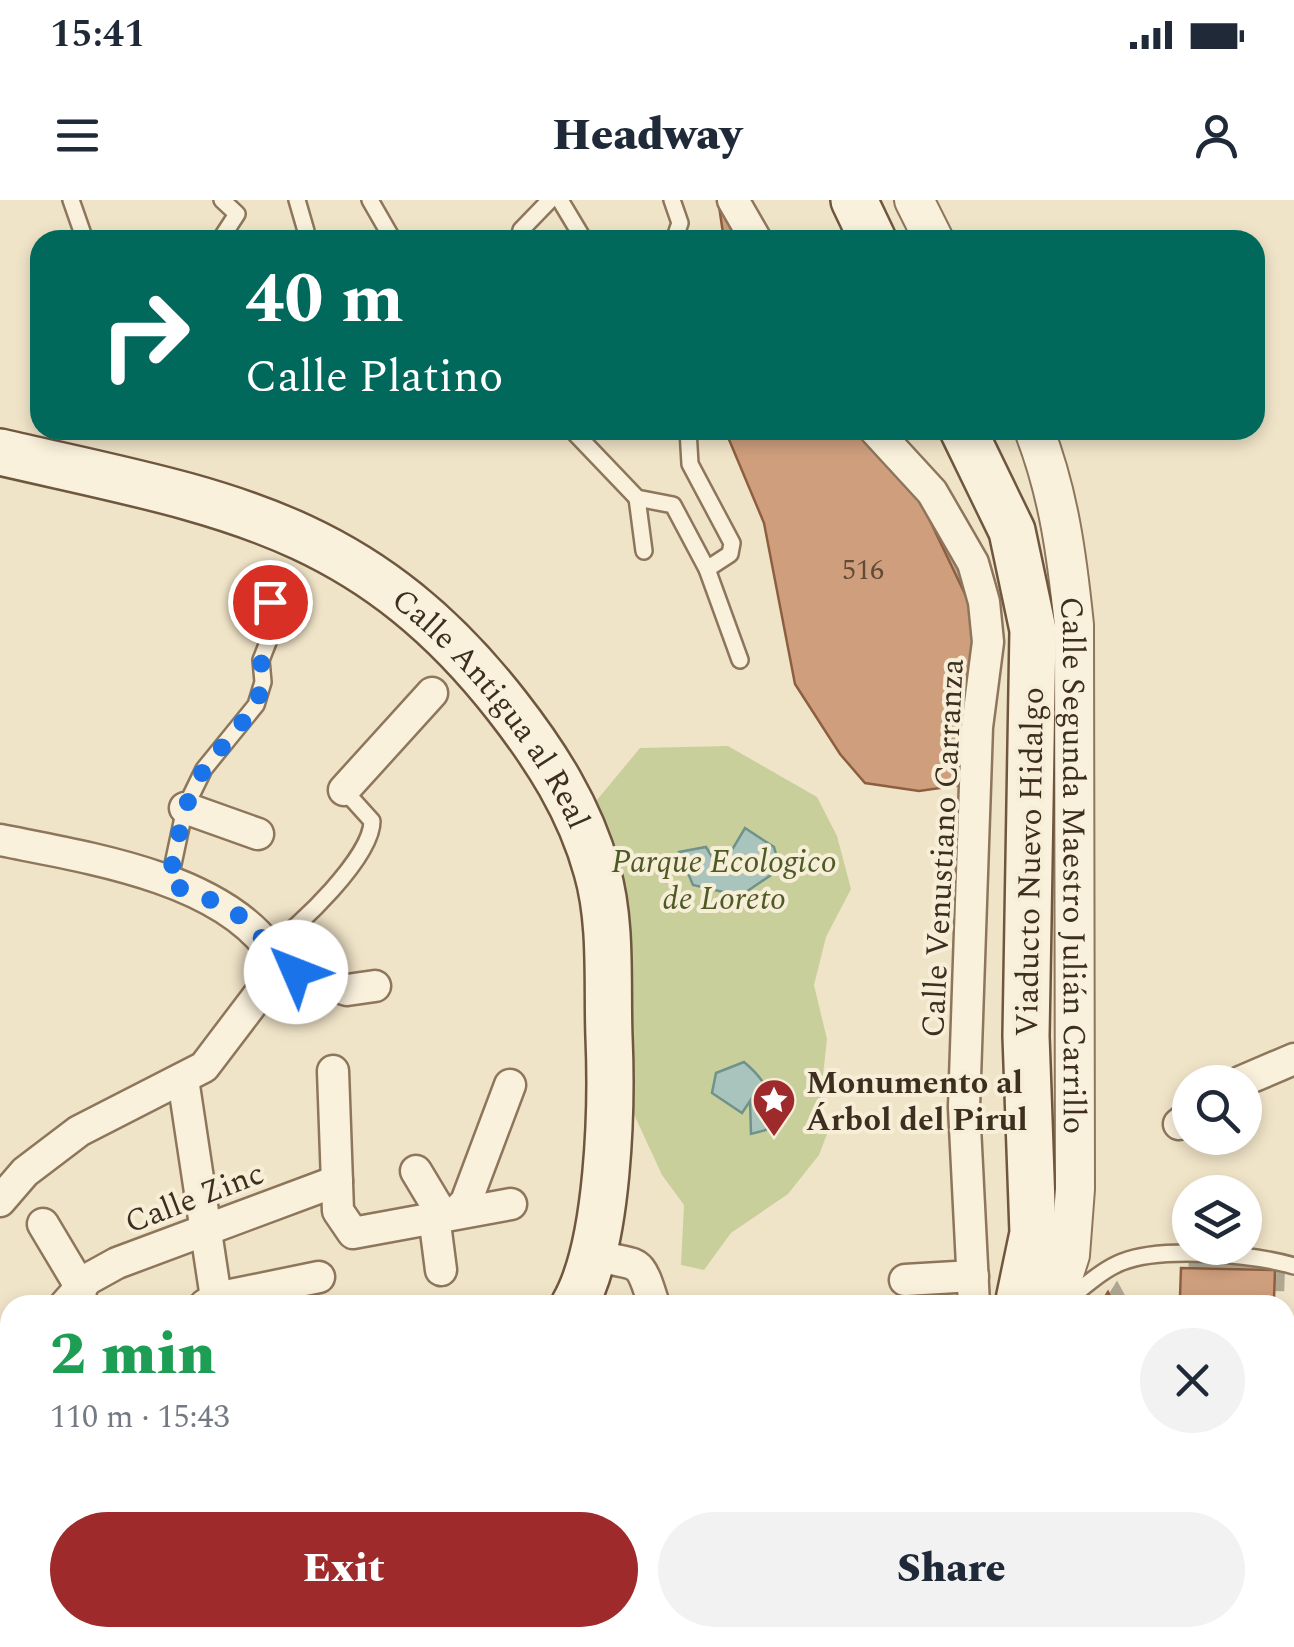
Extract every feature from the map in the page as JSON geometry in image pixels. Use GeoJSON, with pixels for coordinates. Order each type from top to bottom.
{"type":"FeatureCollection","features":[{"type":"Feature","properties":{"kind":"main road"},"geometry":{"type":"LineString","coordinates":[[854,200],[868,230]]}},
{"type":"Feature","properties":{"kind":"main road","name":"Viaducto Nuevo Hidalgo"},"geometry":{"type":"LineString","coordinates":[[968,440],[1012,531],[1033,630],[1026,1036],[1032,1232],[1020,1295]]}},
{"type":"Feature","properties":{"kind":"main road","name":"Calle Antigua al Real"},"geometry":{"type":"LineString","coordinates":[[0,452],[181,494],[310,537],[410,602],[452,640],[559,778],[582,828],[604,905],[610,1067],[593,1254],[578,1295]]}},
{"type":"Feature","properties":{"kind":"street"},"geometry":{"type":"LineString","coordinates":[[733,200],[750,230]]}},
{"type":"Feature","properties":{"kind":"street"},"geometry":{"type":"LineString","coordinates":[[914,200],[929,230]]}},
{"type":"Feature","properties":{"kind":"street","name":"Calle Venustiano Carranza"},"geometry":{"type":"LineString","coordinates":[[884,440],[932,492],[974,563],[984,602],[988,642],[977,727],[964,1107],[973,1291]]}},
{"type":"Feature","properties":{"kind":"street","name":"Calle Segunda Maestro Julián Carrillo"},"geometry":{"type":"LineString","coordinates":[[1038,440],[1059,510],[1074,624],[1075,1188],[1070,1255],[1060,1295]]}},
{"type":"Feature","properties":{"kind":"street"},"geometry":{"type":"LineString","coordinates":[[344,790],[432,693]]}},
{"type":"Feature","properties":{"kind":"street"},"geometry":{"type":"LineString","coordinates":[[185,808],[258,834]]}},
{"type":"Feature","properties":{"kind":"street"},"geometry":{"type":"LineString","coordinates":[[0,840],[98,860],[220,902],[269,956],[348,990],[376,986]]}},
{"type":"Feature","properties":{"kind":"street"},"geometry":{"type":"LineString","coordinates":[[0,1201],[25,1172],[80,1130],[204,1067],[258,1002],[270,980],[269,956]]}},
{"type":"Feature","properties":{"kind":"street"},"geometry":{"type":"LineString","coordinates":[[1262,1072],[1294,1058]]}},
{"type":"Feature","properties":{"kind":"street"},"geometry":{"type":"LineString","coordinates":[[333,1071],[338,1212],[353,1233],[511,1204]]}},
{"type":"Feature","properties":{"kind":"street"},"geometry":{"type":"LineString","coordinates":[[183,1078],[206,1230],[210,1295]]}},
{"type":"Feature","properties":{"kind":"street"},"geometry":{"type":"LineString","coordinates":[[444,1215],[466,1202],[510,1086]]}},
{"type":"Feature","properties":{"kind":"street"},"geometry":{"type":"LineString","coordinates":[[416,1171],[444,1215],[442,1270]]}},
{"type":"Feature","properties":{"kind":"street","name":"Calle Zinc"},"geometry":{"type":"LineString","coordinates":[[81,1295],[117,1263],[337,1181]]}},
{"type":"Feature","properties":{"kind":"street","name":"Calle Zinc"},"geometry":{"type":"LineString","coordinates":[[42,1224],[74,1295]]}},
{"type":"Feature","properties":{"kind":"street"},"geometry":{"type":"LineString","coordinates":[[593,1254],[636,1262],[643,1268],[651,1295]]}},
{"type":"Feature","properties":{"kind":"street"},"geometry":{"type":"LineString","coordinates":[[905,1280],[973,1291]]}},
{"type":"Feature","properties":{"kind":"street"},"geometry":{"type":"LineString","coordinates":[[262,1295],[306,1289]]}},
{"type":"Feature","properties":{"kind":"lane"},"geometry":{"type":"LineString","coordinates":[[71,200],[82,230]]}},
{"type":"Feature","properties":{"kind":"lane"},"geometry":{"type":"LineString","coordinates":[[222,200],[237,214],[227,230]]}},
{"type":"Feature","properties":{"kind":"lane"},"geometry":{"type":"LineString","coordinates":[[296,200],[306,230]]}},
{"type":"Feature","properties":{"kind":"lane"},"geometry":{"type":"LineString","coordinates":[[521,230],[550,200]]}},
{"type":"Feature","properties":{"kind":"lane"},"geometry":{"type":"LineString","coordinates":[[560,200],[578,230]]}},
{"type":"Feature","properties":{"kind":"lane"},"geometry":{"type":"LineString","coordinates":[[672,200],[680,224],[678,230]]}},
{"type":"Feature","properties":{"kind":"lane"},"geometry":{"type":"LineString","coordinates":[[372,201],[388,230]]}},
{"type":"Feature","properties":{"kind":"lane"},"geometry":{"type":"LineString","coordinates":[[582,440],[637,498],[672,505],[707,569],[740,660]]}},
{"type":"Feature","properties":{"kind":"lane"},"geometry":{"type":"LineString","coordinates":[[689,440],[690,464],[732,543],[730,554],[707,569]]}},
{"type":"Feature","properties":{"kind":"lane"},"geometry":{"type":"LineString","coordinates":[[637,498],[644,551]]}},
{"type":"Feature","properties":{"kind":"lane"},"geometry":{"type":"LineString","coordinates":[[168,884],[185,808],[204,769],[256,706],[263,682],[261,660],[272,632],[267,610],[278,583]]}},
{"type":"Feature","properties":{"kind":"lane"},"geometry":{"type":"LineString","coordinates":[[269,956],[365,849],[372,821],[344,790]]}},
{"type":"Feature","properties":{"kind":"lane"},"geometry":{"type":"LineString","coordinates":[[1072,1295],[1122,1262],[1155,1256],[1252,1254],[1294,1266]]}},
{"type":"Feature","properties":{"kind":"green space","name":"Parque Ecologico de Loreto"},"geometry":{"type":"Polygon","coordinates":[[[728,746],[817,797],[837,836],[851,889],[826,937],[814,985],[827,1039],[820,1103],[827,1134],[819,1155],[788,1194],[731,1233],[704,1270],[681,1265],[684,1205],[662,1175],[631,1108],[592,806],[640,748],[728,746]]]}},
{"type":"Feature","properties":{"kind":"water"},"geometry":{"type":"Polygon","coordinates":[[[745,828],[774,847],[780,869],[740,896],[693,885],[679,852],[706,847],[715,862],[732,850],[745,828]]]}},
{"type":"Feature","properties":{"kind":"water"},"geometry":{"type":"Polygon","coordinates":[[[744,1062],[764,1084],[771,1110],[766,1130],[751,1134],[750,1101],[742,1113],[712,1093],[716,1073],[744,1062]]]}},
{"type":"Feature","properties":{"kind":"building"},"geometry":{"type":"Polygon","coordinates":[[[719,206],[735,230],[723,230],[719,206]]]}},
{"type":"Feature","properties":{"kind":"building"},"geometry":{"type":"Polygon","coordinates":[[[729,440],[877,440],[912,483],[975,615],[969,784],[919,791],[865,783],[840,754],[795,684],[764,523],[729,440]]]}},
{"type":"Feature","properties":{"kind":"building"},"geometry":{"type":"Polygon","coordinates":[[[1181,1268],[1275,1270],[1274,1295],[1180,1295],[1181,1268]]]}},
{"type":"Feature","properties":{"kind":"place","name":"Monumento al Árbol del Pirul"},"geometry":{"type":"Point","coordinates":[774,1138]}},
{"type":"Feature","properties":{"kind":"route"},"geometry":{"type":"LineString","coordinates":[[270,602],[267,610],[272,632],[261,660],[263,682],[256,706],[204,769],[185,808],[168,884],[220,902],[258,933],[269,948],[270,964],[296,972]]}}]}
